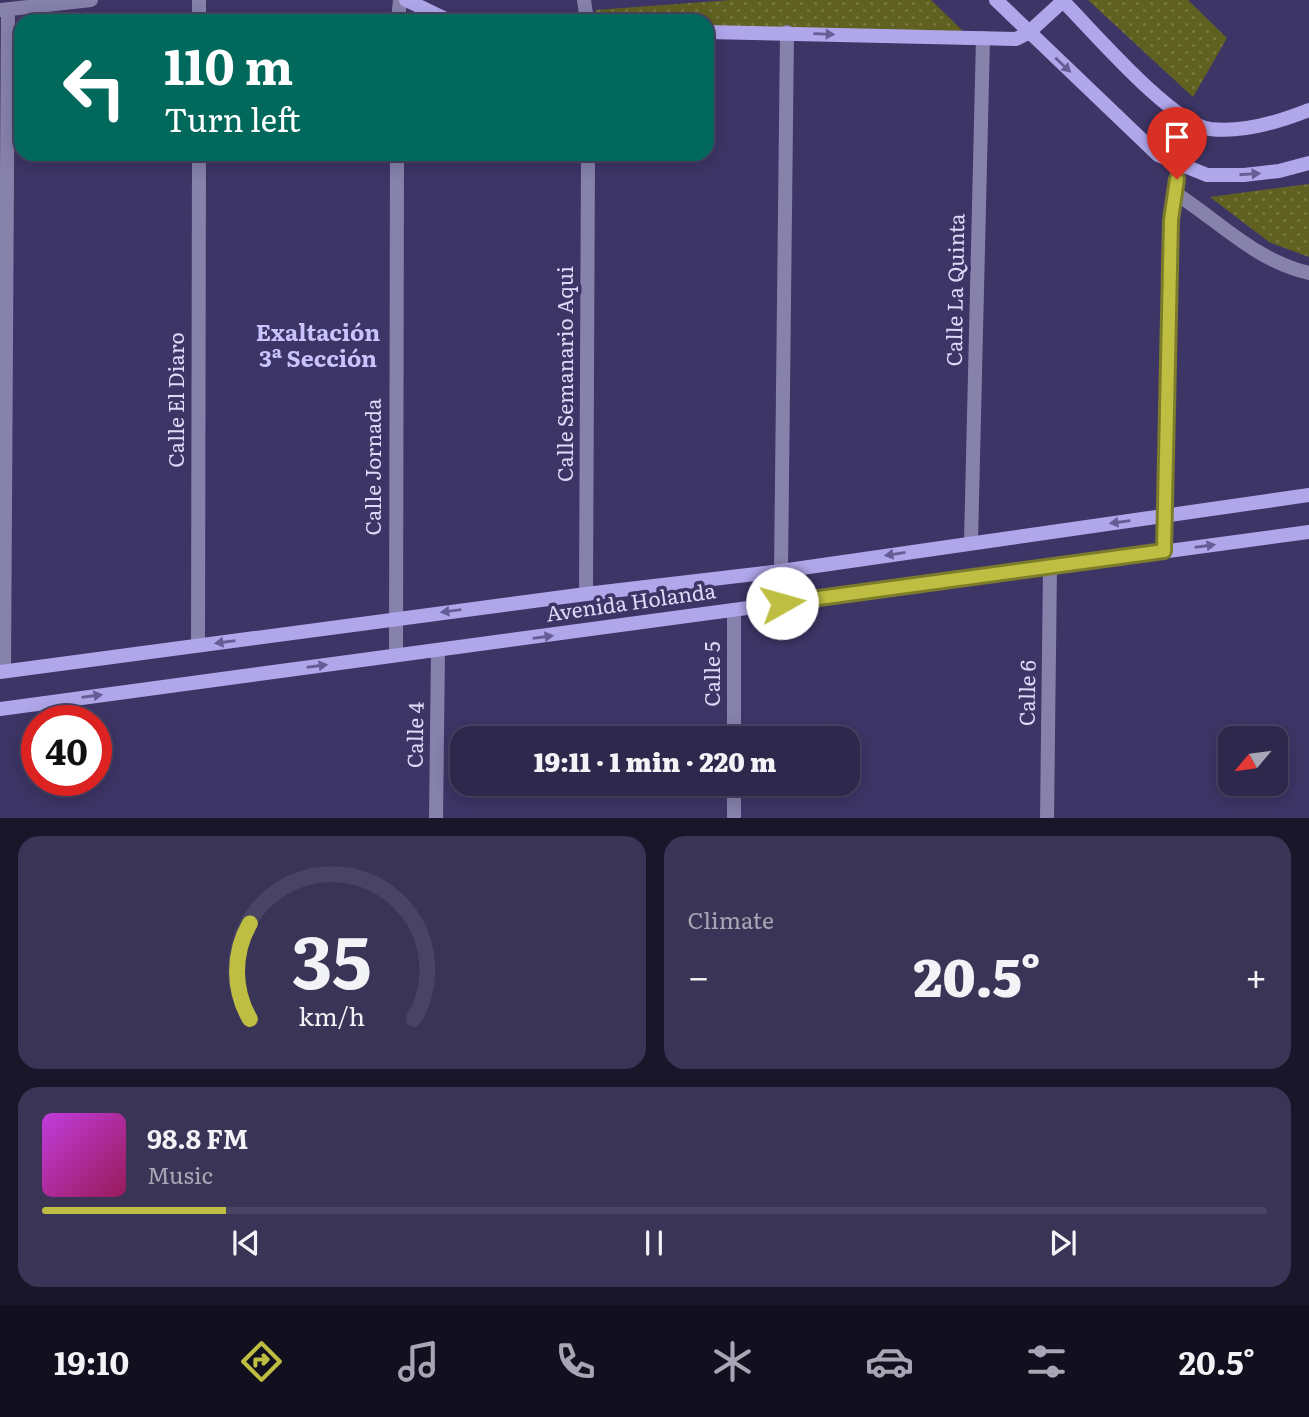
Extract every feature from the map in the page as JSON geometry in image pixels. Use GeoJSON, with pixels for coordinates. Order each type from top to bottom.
{"type":"FeatureCollection","features":[{"type":"Feature","properties":{"kind":"street"},"geometry":{"type":"LineString","coordinates":[[2,671],[4,9],[91,0]]}},
{"type":"Feature","properties":{"kind":"street"},"geometry":{"type":"LineString","coordinates":[[406,0],[435,14]]}},
{"type":"Feature","properties":{"kind":"street"},"geometry":{"type":"LineString","coordinates":[[996,0],[1158,155],[1208,175],[1279,171],[1309,163]]}},
{"type":"Feature","properties":{"kind":"street"},"geometry":{"type":"LineString","coordinates":[[714,32],[1016,39],[1028,33],[1062,0],[1167,105],[1196,124],[1217,129],[1248,128],[1309,110]]}},
{"type":"Feature","properties":{"kind":"street"},"geometry":{"type":"LineString","coordinates":[[782,603],[786,32]]}},
{"type":"Feature","properties":{"kind":"street","name":"Calle La Quinta"},"geometry":{"type":"LineString","coordinates":[[971,542],[983,38]]}},
{"type":"Feature","properties":{"kind":"street"},"geometry":{"type":"LineString","coordinates":[[1164,551],[1171,220],[1179,165],[1196,124]]}},
{"type":"Feature","properties":{"kind":"street","name":"Calle El Diaro"},"geometry":{"type":"LineString","coordinates":[[198,645],[199,161]]}},
{"type":"Feature","properties":{"kind":"street","name":"Calle Jornada"},"geometry":{"type":"LineString","coordinates":[[396,655],[397,161]]}},
{"type":"Feature","properties":{"kind":"street","name":"Calle Semanario Aqui"},"geometry":{"type":"LineString","coordinates":[[586,594],[588,161]]}},
{"type":"Feature","properties":{"kind":"street"},"geometry":{"type":"LineString","coordinates":[[1175,193],[1245,244],[1268,257],[1309,273]]}},
{"type":"Feature","properties":{"kind":"street","name":"Avenida Holanda"},"geometry":{"type":"LineString","coordinates":[[2,671],[781,571],[1309,495]]}},
{"type":"Feature","properties":{"kind":"street","name":"Avenida Holanda"},"geometry":{"type":"LineString","coordinates":[[0,709],[1309,532]]}},
{"type":"Feature","properties":{"kind":"street","name":"Calle 6"},"geometry":{"type":"LineString","coordinates":[[1048,818],[1050,567]]}},
{"type":"Feature","properties":{"kind":"street","name":"Calle 5"},"geometry":{"type":"LineString","coordinates":[[734,610],[734,726]]}},
{"type":"Feature","properties":{"kind":"street","name":"Calle 4"},"geometry":{"type":"LineString","coordinates":[[436,818],[438,651]]}},
{"type":"Feature","properties":{"kind":"street"},"geometry":{"type":"LineString","coordinates":[[734,796],[734,818]]}},
{"type":"Feature","properties":{"kind":"shaded area"},"geometry":{"type":"Polygon","coordinates":[[[731,0],[931,0],[967,35],[714,30],[714,14],[596,14],[595,10],[731,0]]]}},
{"type":"Feature","properties":{"kind":"shaded area"},"geometry":{"type":"Polygon","coordinates":[[[1088,0],[1188,0],[1227,38],[1193,97],[1088,0]]]}},
{"type":"Feature","properties":{"kind":"shaded area"},"geometry":{"type":"Polygon","coordinates":[[[1309,184],[1309,257],[1269,242],[1210,197],[1309,184]]]}},
{"type":"Feature","properties":{"kind":"district","name":"Exaltación 3ª Sección"},"geometry":{"type":"Point","coordinates":[318,346]}},
{"type":"Feature","properties":{"kind":"route"},"geometry":{"type":"LineString","coordinates":[[782,603],[1164,551],[1171,220],[1177,179]]}}]}
